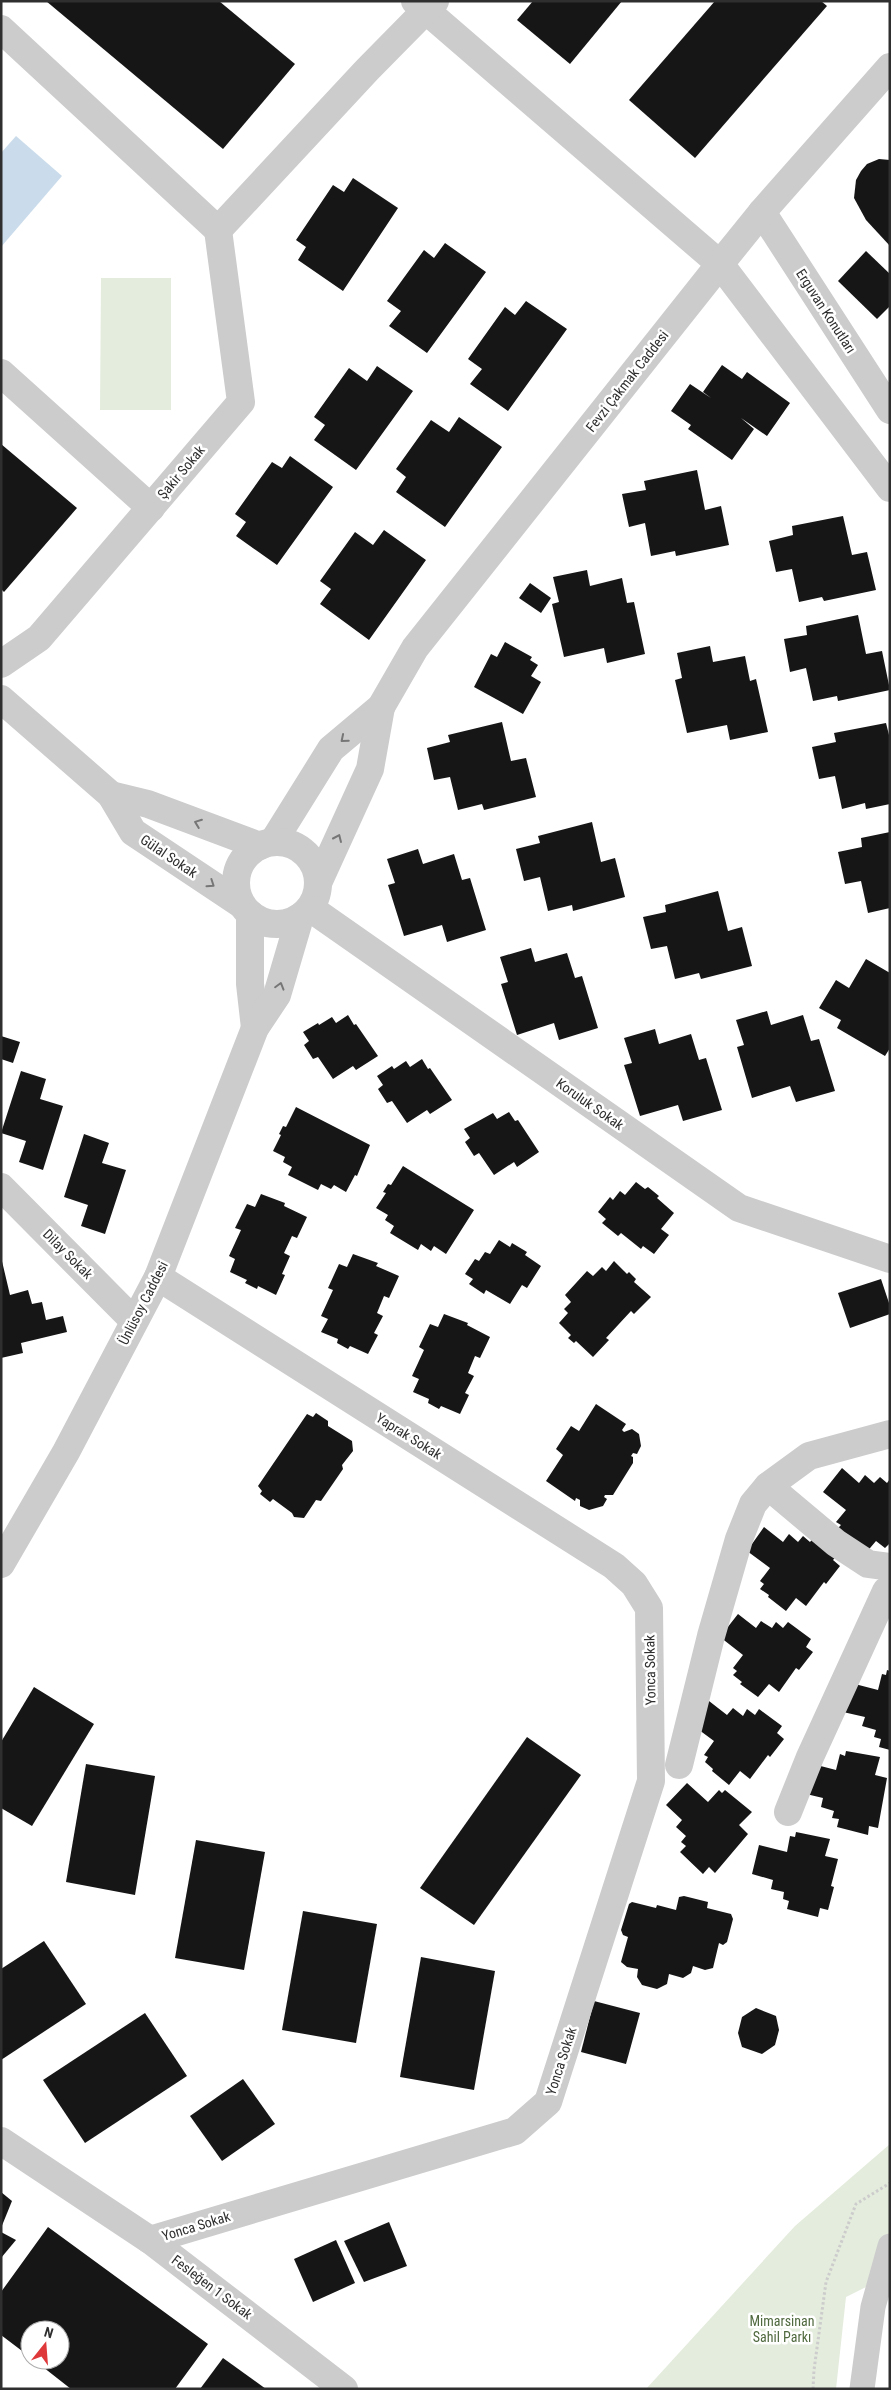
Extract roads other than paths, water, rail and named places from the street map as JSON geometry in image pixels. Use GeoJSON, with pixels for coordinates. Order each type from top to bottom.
{"type":"FeatureCollection","features":[{"type":"Feature","properties":{"kind":"street"},"geometry":{"type":"LineString","coordinates":[[1,29],[218,230],[425,5],[720,264],[890,488]]}},
{"type":"Feature","properties":{"kind":"street","name":"Fevzi Çakmak Caddesi"},"geometry":{"type":"LineString","coordinates":[[318,883],[370,768],[381,707],[415,648],[762,212],[890,67]]}},
{"type":"Feature","properties":{"kind":"street","name":"Erguvan Konutları"},"geometry":{"type":"LineString","coordinates":[[762,212],[890,410]]}},
{"type":"Feature","properties":{"kind":"street","name":"Şakir Sokak"},"geometry":{"type":"LineString","coordinates":[[1,664],[39,638],[241,402],[218,230]]}},
{"type":"Feature","properties":{"kind":"street"},"geometry":{"type":"LineString","coordinates":[[1,373],[151,508]]}},
{"type":"Feature","properties":{"kind":"street","name":"Gülal Sokak"},"geometry":{"type":"LineString","coordinates":[[1,699],[111,795],[134,832],[245,909]]}},
{"type":"Feature","properties":{"kind":"street","name":"Fevzi Çakmak Caddesi"},"geometry":{"type":"LineString","coordinates":[[266,844],[331,749],[381,707]]}},
{"type":"Feature","properties":{"kind":"street","name":"Gülal Sokak"},"geometry":{"type":"LineString","coordinates":[[111,795],[148,804],[266,844]]}},
{"type":"Feature","properties":{"kind":"street"},"geometry":{"type":"LineString","coordinates":[[286,843],[299,848],[316,869],[318,883],[316,896],[305,913],[288,923],[261,922],[245,909],[236,891],[236,878],[240,864],[248,854],[266,844],[286,843]]}},
{"type":"Feature","properties":{"kind":"street","name":"Ünlüsoy Caddesi"},"geometry":{"type":"LineString","coordinates":[[245,909],[255,1028]]}},
{"type":"Feature","properties":{"kind":"street","name":"Ünlüsoy Caddesi"},"geometry":{"type":"LineString","coordinates":[[1,1564],[66,1452],[158,1277],[255,1028],[277,995],[305,913]]}},
{"type":"Feature","properties":{"kind":"street","name":"Koruluk Sokak"},"geometry":{"type":"LineString","coordinates":[[305,913],[739,1208],[890,1259]]}},
{"type":"Feature","properties":{"kind":"street","name":"Dilay Sokak"},"geometry":{"type":"LineString","coordinates":[[1,1187],[134,1322]]}},
{"type":"Feature","properties":{"kind":"street","name":"Yaprak Sokak"},"geometry":{"type":"LineString","coordinates":[[158,1277],[614,1566],[634,1584],[648,1608]]}},
{"type":"Feature","properties":{"kind":"street"},"geometry":{"type":"LineString","coordinates":[[679,1765],[739,1539],[753,1504],[768,1486],[809,1456],[890,1434]]}},
{"type":"Feature","properties":{"kind":"street"},"geometry":{"type":"LineString","coordinates":[[768,1486],[836,1543],[868,1564],[890,1567]]}},
{"type":"Feature","properties":{"kind":"street"},"geometry":{"type":"LineString","coordinates":[[788,1812],[810,1757],[886,1591],[890,1590]]}},
{"type":"Feature","properties":{"kind":"street","name":"Yonca Sokak"},"geometry":{"type":"LineString","coordinates":[[150,2240],[515,2131],[548,2102],[652,1781],[648,1608]]}},
{"type":"Feature","properties":{"kind":"street","name":"Fesleğen 1 Sokak"},"geometry":{"type":"LineString","coordinates":[[1,2141],[150,2240],[344,2389]]}},
{"type":"Feature","properties":{"kind":"street"},"geometry":{"type":"LineString","coordinates":[[862,2389],[873,2307],[890,2246]]}},
{"type":"Feature","properties":{"kind":"water"},"geometry":{"type":"Polygon","coordinates":[[[16,136],[62,176],[1,247],[1,153],[16,136]]]}},
{"type":"Feature","properties":{"kind":"park label","name":"Mimarsinan Sahil Parkı"},"geometry":{"type":"Point","coordinates":[782,2330]}}]}
